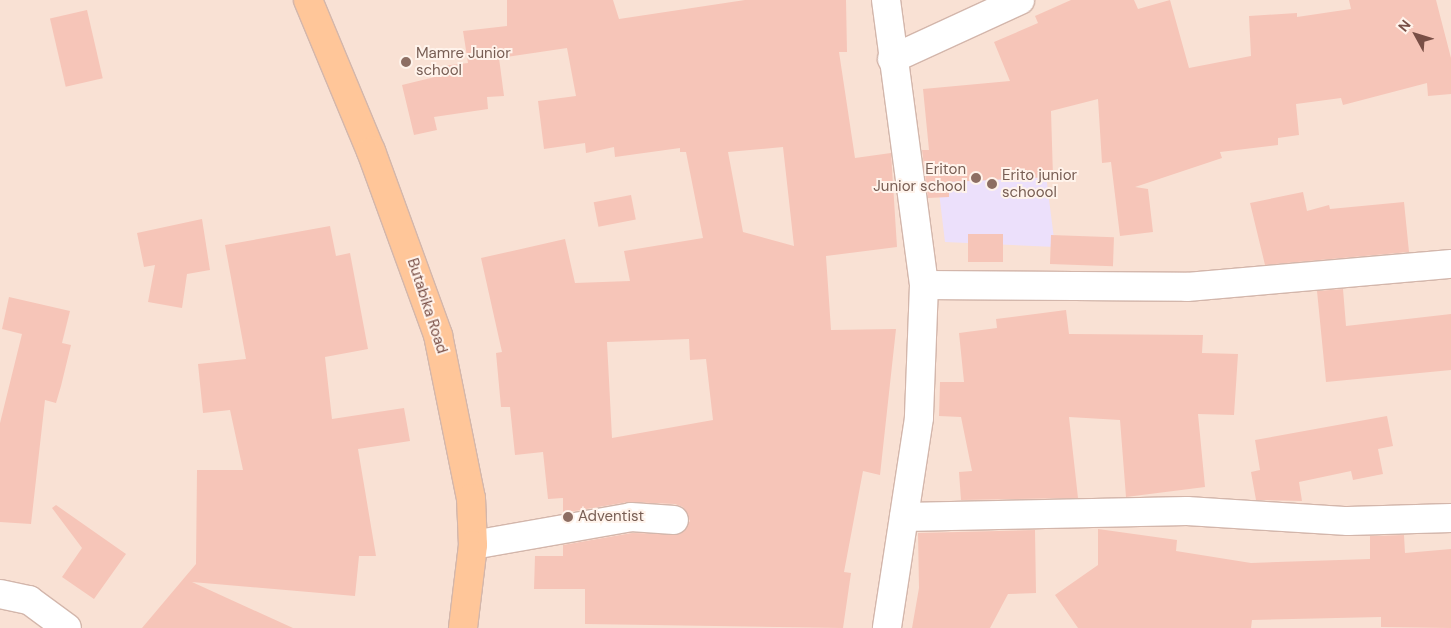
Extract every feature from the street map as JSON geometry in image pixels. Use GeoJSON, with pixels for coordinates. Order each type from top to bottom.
{"type":"FeatureCollection","features":[{"type":"Feature","properties":{"kind":"main road","name":"Butabika Road"},"geometry":{"type":"LineString","coordinates":[[308,0],[371,151],[438,335],[460,428],[473,544],[463,628]]}},
{"type":"Feature","properties":{"kind":"street"},"geometry":{"type":"LineString","coordinates":[[886,0],[892,59],[924,284],[919,418],[888,628]]}},
{"type":"Feature","properties":{"kind":"street"},"geometry":{"type":"LineString","coordinates":[[892,59],[1020,0]]}},
{"type":"Feature","properties":{"kind":"street"},"geometry":{"type":"LineString","coordinates":[[924,284],[1187,287],[1451,264]]}},
{"type":"Feature","properties":{"kind":"street"},"geometry":{"type":"LineString","coordinates":[[904,517],[1188,511],[1348,521],[1451,518]]}},
{"type":"Feature","properties":{"kind":"street"},"geometry":{"type":"LineString","coordinates":[[473,544],[631,517],[674,520]]}},
{"type":"Feature","properties":{"kind":"street"},"geometry":{"type":"LineString","coordinates":[[0,594],[29,600],[67,628]]}},
{"type":"Feature","properties":{"kind":"shaded area"},"geometry":{"type":"Polygon","coordinates":[[[0,0],[1451,0],[1451,628],[0,628],[0,0]]]}},
{"type":"Feature","properties":{"kind":"shaded area","name":"Erito junior schoool"},"geometry":{"type":"Polygon","coordinates":[[[1039,119],[1055,247],[945,242],[931,126],[1039,119]]]}},
{"type":"Feature","properties":{"kind":"building"},"geometry":{"type":"Polygon","coordinates":[[[507,0],[613,0],[619,19],[745,0],[846,0],[847,52],[839,52],[855,158],[891,153],[897,247],[826,256],[831,330],[896,329],[880,475],[863,471],[844,572],[851,573],[843,628],[585,624],[585,589],[534,589],[535,556],[563,556],[563,545],[632,533],[680,534],[690,521],[683,507],[675,504],[628,502],[563,513],[563,498],[548,499],[543,452],[515,455],[510,407],[501,407],[496,353],[502,352],[481,258],[565,239],[575,283],[630,281],[624,251],[703,238],[686,152],[680,152],[680,148],[615,157],[614,147],[586,153],[585,143],[544,149],[538,101],[576,96],[567,48],[499,58],[504,96],[487,97],[488,109],[434,117],[437,130],[414,135],[402,85],[443,75],[442,66],[468,63],[463,31],[507,26],[507,0]],[[783,147],[728,152],[743,232],[794,246],[783,147]],[[689,339],[607,342],[612,438],[713,420],[706,359],[690,360],[689,339]]]}},
{"type":"Feature","properties":{"kind":"building"},"geometry":{"type":"Polygon","coordinates":[[[1071,0],[1134,0],[1138,9],[1170,0],[1189,68],[1251,56],[1249,16],[1297,13],[1297,17],[1351,9],[1349,0],[1436,0],[1451,58],[1451,94],[1428,96],[1427,83],[1343,105],[1341,98],[1296,104],[1299,135],[1278,138],[1278,145],[1220,152],[1222,158],[1135,187],[1148,189],[1153,232],[1120,236],[1111,162],[1102,163],[1098,99],[1051,111],[1053,177],[949,182],[949,197],[928,198],[922,150],[929,150],[923,89],[1010,81],[994,42],[1038,23],[1035,16],[1071,0]]]}},
{"type":"Feature","properties":{"kind":"building"},"geometry":{"type":"Polygon","coordinates":[[[87,10],[103,78],[66,87],[50,19],[87,10]]]}},
{"type":"Feature","properties":{"kind":"building"},"geometry":{"type":"Polygon","coordinates":[[[1303,192],[1307,211],[1329,205],[1330,209],[1404,202],[1409,252],[1265,265],[1250,203],[1303,192]]]}},
{"type":"Feature","properties":{"kind":"building"},"geometry":{"type":"Polygon","coordinates":[[[631,195],[636,220],[598,227],[594,202],[631,195]]]}},
{"type":"Feature","properties":{"kind":"building"},"geometry":{"type":"Polygon","coordinates":[[[202,219],[210,270],[187,274],[182,308],[148,302],[155,265],[144,267],[137,233],[202,219]]]}},
{"type":"Feature","properties":{"kind":"building"},"geometry":{"type":"Polygon","coordinates":[[[330,226],[336,256],[350,253],[368,349],[325,357],[332,419],[404,408],[410,441],[358,449],[376,556],[359,556],[355,596],[192,582],[293,628],[142,628],[196,564],[197,470],[243,470],[230,410],[203,413],[198,364],[246,359],[225,245],[330,226]]]}},
{"type":"Feature","properties":{"kind":"building"},"geometry":{"type":"Polygon","coordinates":[[[968,234],[1003,234],[1003,262],[968,262],[968,234]]]}},
{"type":"Feature","properties":{"kind":"building"},"geometry":{"type":"Polygon","coordinates":[[[1051,235],[1114,237],[1113,266],[1050,264],[1051,235]]]}},
{"type":"Feature","properties":{"kind":"building"},"geometry":{"type":"Polygon","coordinates":[[[1343,289],[1346,326],[1451,314],[1451,370],[1326,382],[1317,291],[1343,289]]]}},
{"type":"Feature","properties":{"kind":"building"},"geometry":{"type":"Polygon","coordinates":[[[9,297],[70,311],[62,343],[71,345],[61,386],[56,403],[45,400],[31,524],[0,522],[0,423],[22,334],[2,329],[9,297]]]}},
{"type":"Feature","properties":{"kind":"building"},"geometry":{"type":"Polygon","coordinates":[[[1066,310],[1069,334],[1203,335],[1202,353],[1238,354],[1234,415],[1198,414],[1205,487],[1126,497],[1120,420],[1069,417],[1078,498],[961,500],[959,472],[972,471],[961,417],[939,416],[940,382],[964,382],[959,333],[997,328],[996,319],[1066,310]]]}},
{"type":"Feature","properties":{"kind":"building"},"geometry":{"type":"Polygon","coordinates":[[[1387,416],[1393,446],[1378,449],[1383,474],[1353,480],[1351,471],[1299,482],[1302,501],[1256,500],[1251,472],[1260,470],[1255,440],[1387,416]]]}},
{"type":"Feature","properties":{"kind":"building"},"geometry":{"type":"Polygon","coordinates":[[[56,505],[126,554],[94,599],[62,577],[82,548],[52,508],[56,505]]]}},
{"type":"Feature","properties":{"kind":"building"},"geometry":{"type":"Polygon","coordinates":[[[1098,529],[1177,540],[1176,551],[1251,563],[1370,559],[1370,536],[1404,535],[1405,553],[1451,549],[1451,628],[1381,627],[1381,617],[1252,620],[1251,628],[1078,628],[1055,595],[1098,565],[1098,529]]]}},
{"type":"Feature","properties":{"kind":"building"},"geometry":{"type":"Polygon","coordinates":[[[1035,530],[1036,593],[1008,594],[990,628],[912,628],[919,588],[918,533],[1035,530]]]}},
{"type":"Feature","properties":{"kind":"place","name":"Mamre Junior school"},"geometry":{"type":"Point","coordinates":[406,62]}},
{"type":"Feature","properties":{"kind":"place","name":"Eriton Junior school"},"geometry":{"type":"Point","coordinates":[976,178]}},
{"type":"Feature","properties":{"kind":"place","name":"Erito junior schoool"},"geometry":{"type":"Point","coordinates":[992,184]}},
{"type":"Feature","properties":{"kind":"place","name":"Adventist"},"geometry":{"type":"Point","coordinates":[568,517]}}]}
